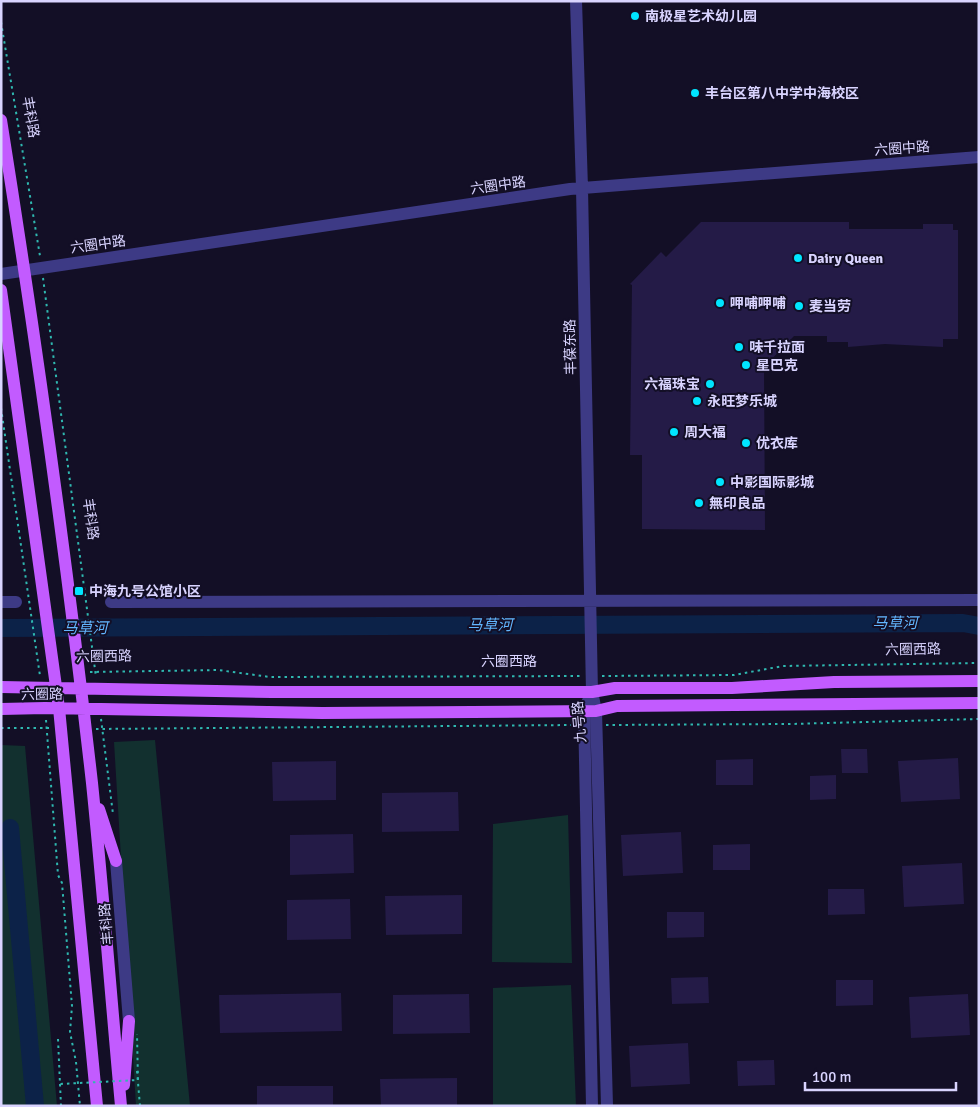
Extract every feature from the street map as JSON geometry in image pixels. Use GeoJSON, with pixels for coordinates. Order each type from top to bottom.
{"type":"FeatureCollection","features":[{"type":"Feature","properties":{"kind":"main road","name":"丰科路"},"geometry":{"type":"LineString","coordinates":[[1,120],[25,271],[79,672],[92,784],[121,1105]]}},
{"type":"Feature","properties":{"kind":"main road","name":"丰科路"},"geometry":{"type":"LineString","coordinates":[[1,290],[59,708],[97,1106]]}},
{"type":"Feature","properties":{"kind":"main road"},"geometry":{"type":"LineString","coordinates":[[81,689],[592,692],[616,688],[732,688],[834,682],[979,681]]}},
{"type":"Feature","properties":{"kind":"main road","name":"六圈路"},"geometry":{"type":"LineString","coordinates":[[1,687],[81,689]]}},
{"type":"Feature","properties":{"kind":"main road"},"geometry":{"type":"LineString","coordinates":[[83,709],[322,713],[590,710],[617,706],[979,703]]}},
{"type":"Feature","properties":{"kind":"main road","name":"六圈路"},"geometry":{"type":"LineString","coordinates":[[1,709],[83,709]]}},
{"type":"Feature","properties":{"kind":"main road"},"geometry":{"type":"LineString","coordinates":[[92,784],[116,861]]}},
{"type":"Feature","properties":{"kind":"main road"},"geometry":{"type":"LineString","coordinates":[[121,1105],[126,1075],[129,1021]]}},
{"type":"Feature","properties":{"kind":"street","name":"丰葆东路"},"geometry":{"type":"LineString","coordinates":[[576,1],[582,188],[592,692]]}},
{"type":"Feature","properties":{"kind":"street","name":"六圈中路"},"geometry":{"type":"LineString","coordinates":[[1,274],[582,188],[979,157]]}},
{"type":"Feature","properties":{"kind":"street"},"geometry":{"type":"LineString","coordinates":[[111,602],[590,604],[979,600]]}},
{"type":"Feature","properties":{"kind":"street"},"geometry":{"type":"LineString","coordinates":[[1,602],[16,602]]}},
{"type":"Feature","properties":{"kind":"street","name":"九号路"},"geometry":{"type":"LineString","coordinates":[[592,692],[590,710],[592,1106]]}},
{"type":"Feature","properties":{"kind":"street","name":"九号路"},"geometry":{"type":"LineString","coordinates":[[590,725],[607,1106]]}},
{"type":"Feature","properties":{"kind":"street","name":"丰科路"},"geometry":{"type":"LineString","coordinates":[[116,861],[129,1021]]}},
{"type":"Feature","properties":{"kind":"path","name":"丰科路"},"geometry":{"type":"LineString","coordinates":[[1,22],[41,267],[97,690]]}},
{"type":"Feature","properties":{"kind":"path"},"geometry":{"type":"LineString","coordinates":[[1,408],[41,687]]}},
{"type":"Feature","properties":{"kind":"path","name":"六圈西路"},"geometry":{"type":"LineString","coordinates":[[79,672],[218,670],[270,677],[734,675],[783,666],[979,663]]}},
{"type":"Feature","properties":{"kind":"path"},"geometry":{"type":"LineString","coordinates":[[39,671],[54,672]]}},
{"type":"Feature","properties":{"kind":"path"},"geometry":{"type":"LineString","coordinates":[[45,708],[58,875],[62,883],[72,1006],[70,1032],[76,1062],[80,1106]]}},
{"type":"Feature","properties":{"kind":"path"},"geometry":{"type":"LineString","coordinates":[[100,710],[114,818]]}},
{"type":"Feature","properties":{"kind":"path"},"geometry":{"type":"LineString","coordinates":[[85,729],[790,724],[979,719]]}},
{"type":"Feature","properties":{"kind":"path"},"geometry":{"type":"LineString","coordinates":[[1,728],[61,729]]}},
{"type":"Feature","properties":{"kind":"path"},"geometry":{"type":"LineString","coordinates":[[137,1034],[140,1106]]}},
{"type":"Feature","properties":{"kind":"path"},"geometry":{"type":"LineString","coordinates":[[58,1039],[61,1106]]}},
{"type":"Feature","properties":{"kind":"path"},"geometry":{"type":"LineString","coordinates":[[60,1084],[138,1080]]}},
{"type":"Feature","properties":{"kind":"green space"},"geometry":{"type":"Polygon","coordinates":[[[155,740],[190,1106],[136,1106],[114,742],[155,740]]]}},
{"type":"Feature","properties":{"kind":"green space"},"geometry":{"type":"Polygon","coordinates":[[[1,745],[25,746],[57,1106],[1,1106],[1,745]]]}},
{"type":"Feature","properties":{"kind":"green space"},"geometry":{"type":"Polygon","coordinates":[[[568,815],[572,963],[492,962],[493,824],[568,815]]]}},
{"type":"Feature","properties":{"kind":"green space"},"geometry":{"type":"Polygon","coordinates":[[[571,985],[576,1106],[493,1106],[493,988],[571,985]]]}},
{"type":"Feature","properties":{"kind":"building","name":"永旺梦乐城"},"geometry":{"type":"Polygon","coordinates":[[[701,222],[849,222],[849,229],[923,229],[923,224],[953,224],[953,230],[958,230],[958,339],[943,339],[943,347],[885,344],[848,347],[848,342],[827,342],[827,336],[794,336],[764,367],[765,530],[642,529],[642,455],[630,455],[632,285],[630,284],[661,252],[666,257],[701,222]]]}},
{"type":"Feature","properties":{"kind":"building"},"geometry":{"type":"Polygon","coordinates":[[[841,749],[867,749],[868,773],[842,773],[841,749]]]}},
{"type":"Feature","properties":{"kind":"building"},"geometry":{"type":"Polygon","coordinates":[[[958,758],[960,799],[901,802],[898,761],[958,758]]]}},
{"type":"Feature","properties":{"kind":"building"},"geometry":{"type":"Polygon","coordinates":[[[753,759],[753,785],[716,785],[716,760],[753,759]]]}},
{"type":"Feature","properties":{"kind":"building"},"geometry":{"type":"Polygon","coordinates":[[[336,761],[336,800],[273,801],[272,762],[336,761]]]}},
{"type":"Feature","properties":{"kind":"building"},"geometry":{"type":"Polygon","coordinates":[[[836,775],[836,799],[810,800],[810,776],[836,775]]]}},
{"type":"Feature","properties":{"kind":"building"},"geometry":{"type":"Polygon","coordinates":[[[458,792],[459,831],[382,832],[382,793],[458,792]]]}},
{"type":"Feature","properties":{"kind":"building"},"geometry":{"type":"Polygon","coordinates":[[[681,832],[683,873],[623,876],[621,835],[681,832]]]}},
{"type":"Feature","properties":{"kind":"building"},"geometry":{"type":"Polygon","coordinates":[[[353,834],[354,873],[290,875],[290,835],[353,834]]]}},
{"type":"Feature","properties":{"kind":"building"},"geometry":{"type":"Polygon","coordinates":[[[750,844],[750,870],[713,870],[713,845],[750,844]]]}},
{"type":"Feature","properties":{"kind":"building"},"geometry":{"type":"Polygon","coordinates":[[[962,863],[964,904],[904,907],[902,866],[962,863]]]}},
{"type":"Feature","properties":{"kind":"building"},"geometry":{"type":"Polygon","coordinates":[[[828,889],[864,889],[865,914],[828,915],[828,889]]]}},
{"type":"Feature","properties":{"kind":"building"},"geometry":{"type":"Polygon","coordinates":[[[462,895],[462,934],[386,935],[385,896],[462,895]]]}},
{"type":"Feature","properties":{"kind":"building"},"geometry":{"type":"Polygon","coordinates":[[[350,899],[351,939],[287,940],[287,900],[350,899]]]}},
{"type":"Feature","properties":{"kind":"building"},"geometry":{"type":"Polygon","coordinates":[[[667,912],[704,912],[704,937],[667,938],[667,912]]]}},
{"type":"Feature","properties":{"kind":"building"},"geometry":{"type":"Polygon","coordinates":[[[708,977],[709,1003],[672,1004],[671,978],[708,977]]]}},
{"type":"Feature","properties":{"kind":"building"},"geometry":{"type":"Polygon","coordinates":[[[836,980],[873,980],[873,1005],[836,1006],[836,980]]]}},
{"type":"Feature","properties":{"kind":"building"},"geometry":{"type":"Polygon","coordinates":[[[341,993],[342,1031],[220,1033],[219,995],[341,993]]]}},
{"type":"Feature","properties":{"kind":"building"},"geometry":{"type":"Polygon","coordinates":[[[469,994],[470,1033],[393,1034],[393,995],[469,994]]]}},
{"type":"Feature","properties":{"kind":"building"},"geometry":{"type":"Polygon","coordinates":[[[968,994],[970,1035],[911,1038],[909,997],[968,994]]]}},
{"type":"Feature","properties":{"kind":"building"},"geometry":{"type":"Polygon","coordinates":[[[688,1043],[690,1084],[631,1087],[629,1046],[688,1043]]]}},
{"type":"Feature","properties":{"kind":"building"},"geometry":{"type":"Polygon","coordinates":[[[774,1060],[775,1085],[738,1086],[737,1061],[774,1060]]]}},
{"type":"Feature","properties":{"kind":"building"},"geometry":{"type":"Polygon","coordinates":[[[457,1078],[457,1106],[381,1106],[380,1079],[457,1078]]]}},
{"type":"Feature","properties":{"kind":"building"},"geometry":{"type":"Polygon","coordinates":[[[257,1086],[333,1086],[333,1106],[257,1106],[257,1086]]]}},
{"type":"Feature","properties":{"kind":"waterway","name":"马草河"},"geometry":{"type":"LineString","coordinates":[[1,628],[963,623],[979,626]]}},
{"type":"Feature","properties":{"kind":"waterway"},"geometry":{"type":"LineString","coordinates":[[10,828],[35,1106]]}},
{"type":"Feature","properties":{"kind":"place","name":"南极星艺术幼儿园"},"geometry":{"type":"Point","coordinates":[635,16]}},
{"type":"Feature","properties":{"kind":"place","name":"丰台区第八中学中海校区"},"geometry":{"type":"Point","coordinates":[695,93]}},
{"type":"Feature","properties":{"kind":"place","name":"Dairy Queen"},"geometry":{"type":"Point","coordinates":[798,258]}},
{"type":"Feature","properties":{"kind":"place","name":"呷哺呷哺"},"geometry":{"type":"Point","coordinates":[720,303]}},
{"type":"Feature","properties":{"kind":"place","name":"麦当劳"},"geometry":{"type":"Point","coordinates":[799,306]}},
{"type":"Feature","properties":{"kind":"place","name":"味千拉面"},"geometry":{"type":"Point","coordinates":[739,347]}},
{"type":"Feature","properties":{"kind":"place","name":"星巴克"},"geometry":{"type":"Point","coordinates":[746,365]}},
{"type":"Feature","properties":{"kind":"place","name":"六福珠宝"},"geometry":{"type":"Point","coordinates":[710,384]}},
{"type":"Feature","properties":{"kind":"place","name":"永旺梦乐城"},"geometry":{"type":"Point","coordinates":[697,401]}},
{"type":"Feature","properties":{"kind":"place","name":"周大福"},"geometry":{"type":"Point","coordinates":[674,432]}},
{"type":"Feature","properties":{"kind":"place","name":"优衣库"},"geometry":{"type":"Point","coordinates":[746,443]}},
{"type":"Feature","properties":{"kind":"place","name":"中影国际影城"},"geometry":{"type":"Point","coordinates":[720,482]}},
{"type":"Feature","properties":{"kind":"place","name":"無印良品"},"geometry":{"type":"Point","coordinates":[699,503]}},
{"type":"Feature","properties":{"kind":"place","name":"中海九号公馆小区"},"geometry":{"type":"Point","coordinates":[79,591]}}]}
